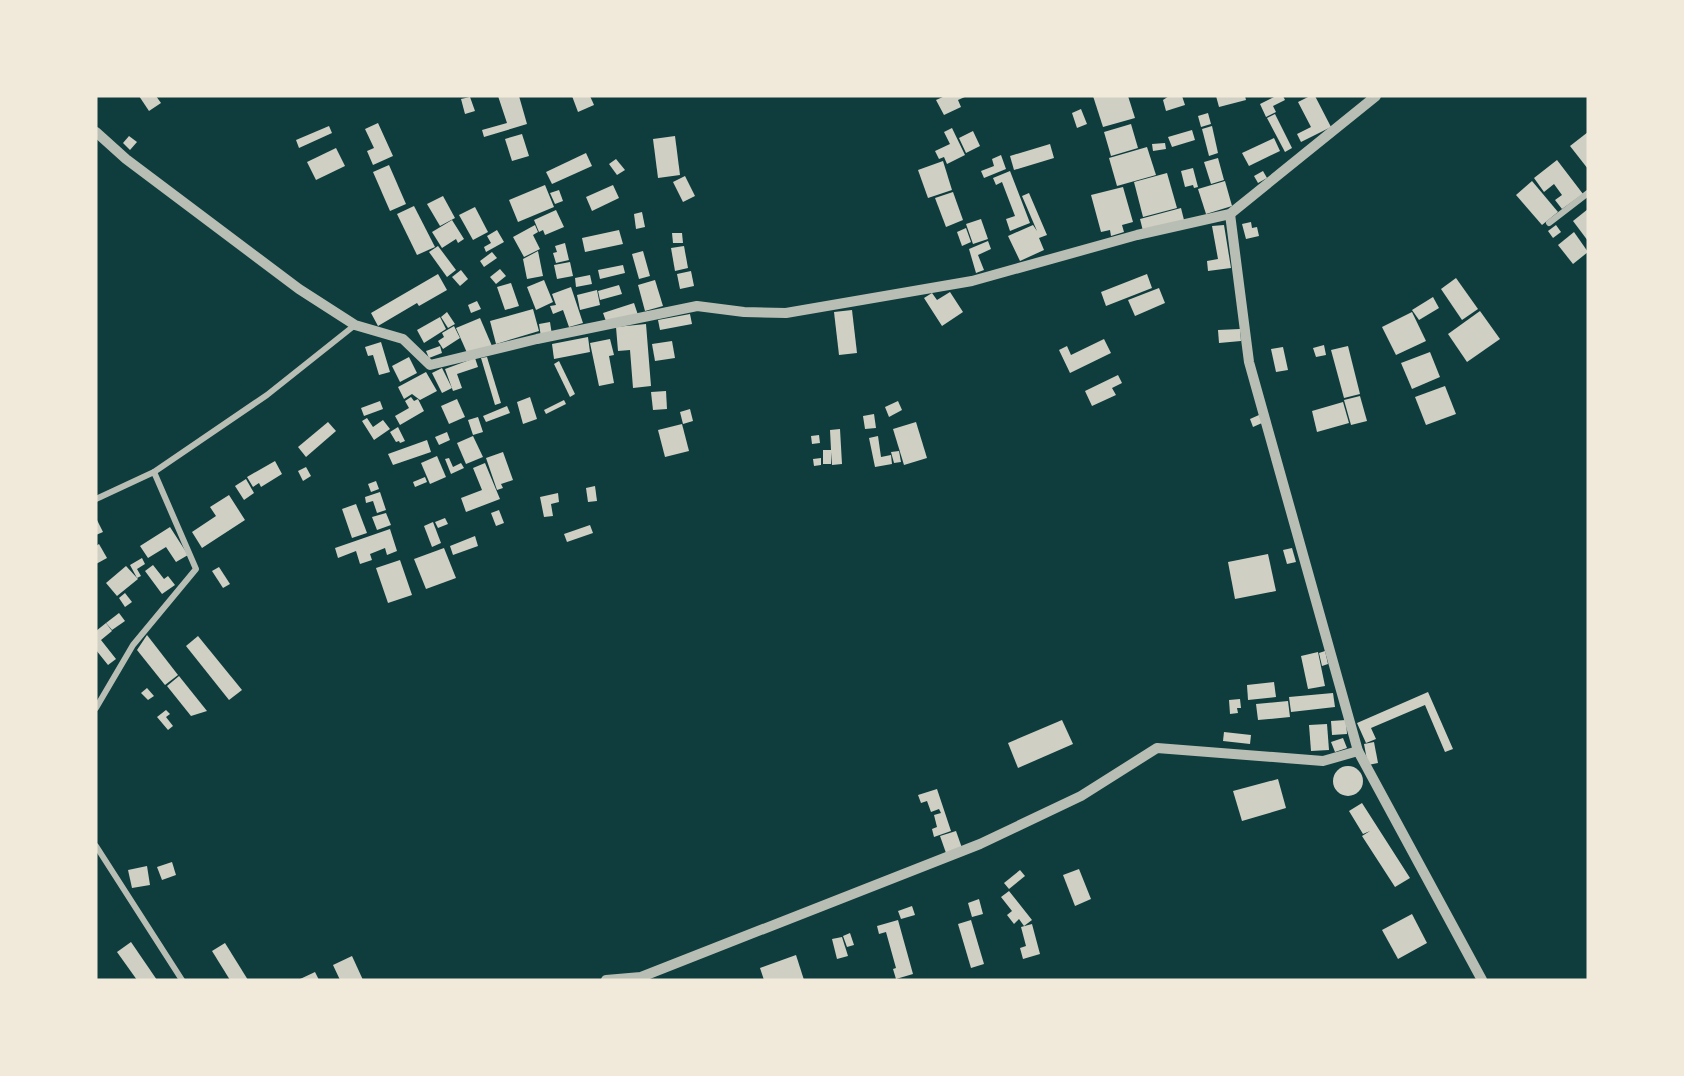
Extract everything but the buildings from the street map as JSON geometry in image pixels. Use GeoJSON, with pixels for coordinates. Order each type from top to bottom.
{"type":"FeatureCollection","features":[{"type":"Feature","properties":{"kind":"street"},"geometry":{"type":"LineString","coordinates":[[96,132],[126,159],[299,289],[356,325],[403,339],[430,365],[537,339],[697,306],[744,312],[786,313],[972,282],[1137,235],[1230,214],[1376,96]]}},
{"type":"Feature","properties":{"kind":"street"},"geometry":{"type":"LineString","coordinates":[[1549,223],[1588,193]]}},
{"type":"Feature","properties":{"kind":"street"},"geometry":{"type":"LineString","coordinates":[[1230,214],[1249,362],[1358,751],[1482,980]]}},
{"type":"Feature","properties":{"kind":"street"},"geometry":{"type":"LineString","coordinates":[[96,499],[154,472],[267,395],[356,325]]}},
{"type":"Feature","properties":{"kind":"street"},"geometry":{"type":"LineString","coordinates":[[96,708],[133,645],[196,569],[154,472]]}},
{"type":"Feature","properties":{"kind":"street"},"geometry":{"type":"LineString","coordinates":[[606,980],[642,977],[980,844],[1081,796],[1157,748],[1323,761],[1358,751]]}},
{"type":"Feature","properties":{"kind":"street"},"geometry":{"type":"LineString","coordinates":[[96,846],[182,980]]}}]}
